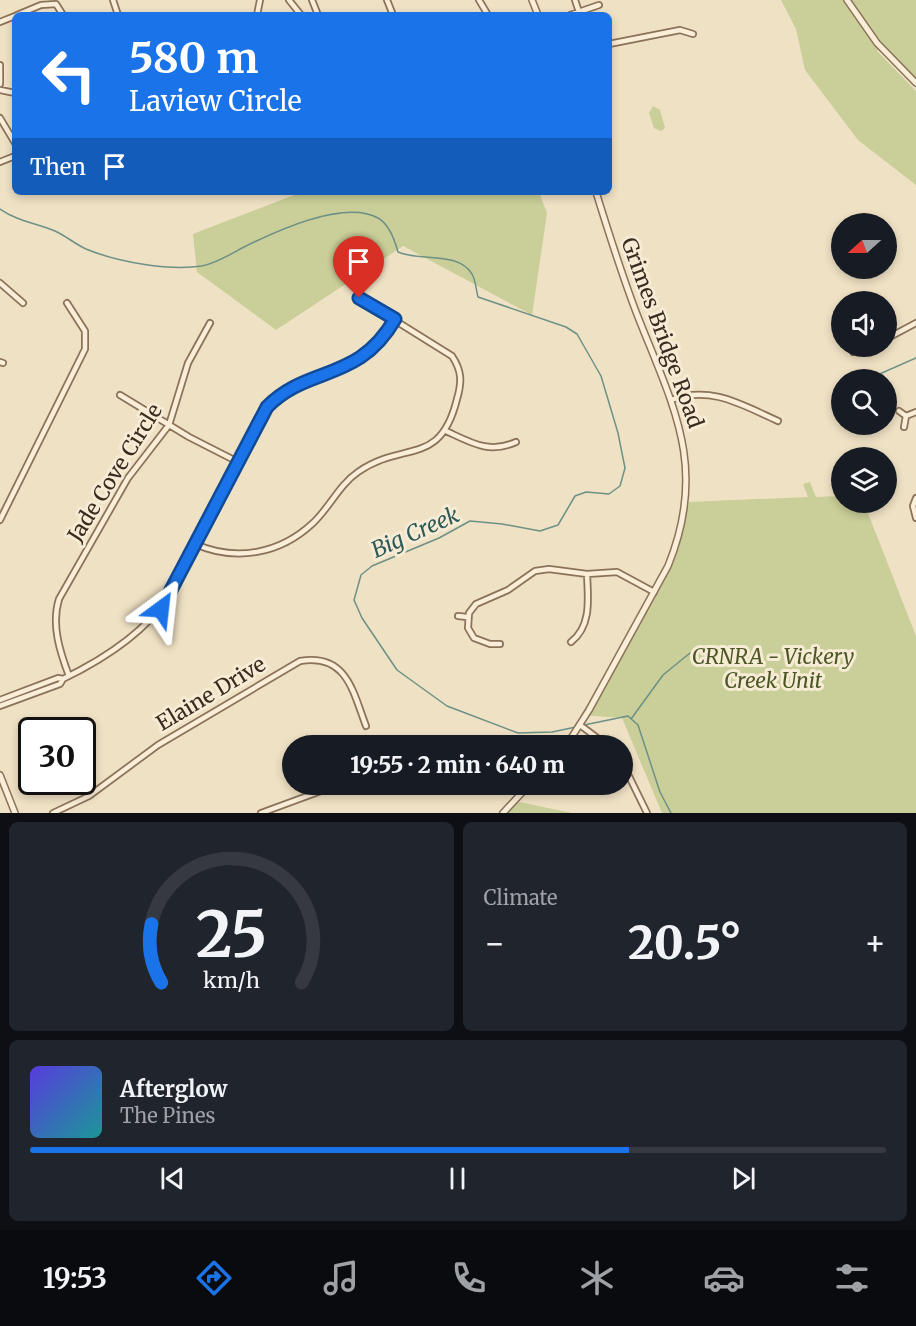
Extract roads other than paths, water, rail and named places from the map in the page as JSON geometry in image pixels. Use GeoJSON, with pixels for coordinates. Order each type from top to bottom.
{"type":"FeatureCollection","features":[{"type":"Feature","properties":{"kind":"street"},"geometry":{"type":"LineString","coordinates":[[289,0],[299,12]]}},
{"type":"Feature","properties":{"kind":"street"},"geometry":{"type":"LineString","coordinates":[[575,0],[579,12],[599,5]]}},
{"type":"Feature","properties":{"kind":"street"},"geometry":{"type":"LineString","coordinates":[[847,0],[877,43],[916,83]]}},
{"type":"Feature","properties":{"kind":"street"},"geometry":{"type":"LineString","coordinates":[[25,12],[56,4],[61,12]]}},
{"type":"Feature","properties":{"kind":"street"},"geometry":{"type":"LineString","coordinates":[[612,43],[680,30],[693,34]]}},
{"type":"Feature","properties":{"kind":"street"},"geometry":{"type":"LineString","coordinates":[[0,65],[0,84]]}},
{"type":"Feature","properties":{"kind":"street"},"geometry":{"type":"LineString","coordinates":[[0,118],[12,137]]}},
{"type":"Feature","properties":{"kind":"street","name":"Grimes Bridge Road"},"geometry":{"type":"LineString","coordinates":[[573,735],[654,592],[677,544],[687,498],[685,447],[670,400],[620,268],[597,195]]}},
{"type":"Feature","properties":{"kind":"street"},"geometry":{"type":"LineString","coordinates":[[0,283],[23,303]]}},
{"type":"Feature","properties":{"kind":"street"},"geometry":{"type":"LineString","coordinates":[[195,544],[218,554],[239,555],[288,540],[313,523],[342,486],[359,471],[381,460],[428,446],[446,431],[461,387],[458,365],[446,350],[359,298]]}},
{"type":"Feature","properties":{"kind":"street"},"geometry":{"type":"LineString","coordinates":[[0,520],[85,349],[85,331],[67,303]]}},
{"type":"Feature","properties":{"kind":"street"},"geometry":{"type":"LineString","coordinates":[[0,700],[60,684],[63,679],[125,640],[152,619],[168,597],[261,416],[274,400],[290,389],[360,359],[380,342],[395,319]]}},
{"type":"Feature","properties":{"kind":"street","name":"Jade Cove Circle"},"geometry":{"type":"LineString","coordinates":[[69,676],[57,636],[55,615],[59,599],[128,478],[169,425],[188,363],[210,323]]}},
{"type":"Feature","properties":{"kind":"street"},"geometry":{"type":"LineString","coordinates":[[897,334],[916,324]]}},
{"type":"Feature","properties":{"kind":"street"},"geometry":{"type":"LineString","coordinates":[[670,400],[692,394],[714,394],[778,421]]}},
{"type":"Feature","properties":{"kind":"street"},"geometry":{"type":"LineString","coordinates":[[120,396],[237,462]]}},
{"type":"Feature","properties":{"kind":"street"},"geometry":{"type":"LineString","coordinates":[[899,411],[906,416]]}},
{"type":"Feature","properties":{"kind":"street"},"geometry":{"type":"LineString","coordinates":[[906,416],[916,412]]}},
{"type":"Feature","properties":{"kind":"street"},"geometry":{"type":"LineString","coordinates":[[904,427],[906,416]]}},
{"type":"Feature","properties":{"kind":"street"},"geometry":{"type":"LineString","coordinates":[[446,431],[487,449],[504,448],[516,442]]}},
{"type":"Feature","properties":{"kind":"street"},"geometry":{"type":"LineString","coordinates":[[916,498],[913,506],[916,518]]}},
{"type":"Feature","properties":{"kind":"street"},"geometry":{"type":"LineString","coordinates":[[500,644],[490,644],[474,638],[468,628],[467,617],[476,604],[508,590],[535,571],[549,569],[587,574],[617,573],[654,592]]}},
{"type":"Feature","properties":{"kind":"street"},"geometry":{"type":"LineString","coordinates":[[571,642],[579,634],[586,617],[587,574]]}},
{"type":"Feature","properties":{"kind":"street"},"geometry":{"type":"LineString","coordinates":[[458,616],[467,617]]}},
{"type":"Feature","properties":{"kind":"street","name":"Elaine Drive"},"geometry":{"type":"LineString","coordinates":[[53,813],[89,796],[158,745],[300,661],[321,660],[342,671],[350,683],[366,726]]}},
{"type":"Feature","properties":{"kind":"street"},"geometry":{"type":"LineString","coordinates":[[0,706],[23,695]]}},
{"type":"Feature","properties":{"kind":"street"},"geometry":{"type":"LineString","coordinates":[[580,725],[597,735]]}},
{"type":"Feature","properties":{"kind":"street"},"geometry":{"type":"LineString","coordinates":[[0,775],[2,789],[15,813]]}},
{"type":"Feature","properties":{"kind":"street"},"geometry":{"type":"LineString","coordinates":[[633,784],[647,813]]}},
{"type":"Feature","properties":{"kind":"street"},"geometry":{"type":"LineString","coordinates":[[261,813],[310,795]]}},
{"type":"Feature","properties":{"kind":"street"},"geometry":{"type":"LineString","coordinates":[[503,813],[520,795]]}},
{"type":"Feature","properties":{"kind":"waterway","name":"Big Creek"},"geometry":{"type":"LineString","coordinates":[[0,209],[20,219],[55,231],[99,254],[143,264],[174,267],[202,266],[213,263],[273,233],[310,220],[347,212],[364,213],[378,218],[385,224],[398,252],[458,262],[472,274],[478,297],[566,327],[577,334],[601,376],[618,433],[625,468],[620,486],[609,494],[586,492],[575,496],[558,525],[540,531],[470,521],[439,538],[372,566],[361,575],[354,600],[362,618],[397,670],[447,706],[518,733],[552,732],[576,727]]}},
{"type":"Feature","properties":{"kind":"waterway"},"geometry":{"type":"LineString","coordinates":[[891,369],[916,358]]}},
{"type":"Feature","properties":{"kind":"waterway"},"geometry":{"type":"LineString","coordinates":[[631,719],[663,675],[690,653]]}},
{"type":"Feature","properties":{"kind":"waterway","name":"Big Creek"},"geometry":{"type":"LineString","coordinates":[[584,725],[628,716],[638,725],[660,792],[671,813]]}},
{"type":"Feature","properties":{"kind":"park label","name":"CRNRA - Vickery Creek Unit"},"geometry":{"type":"Point","coordinates":[773,669]}}]}
